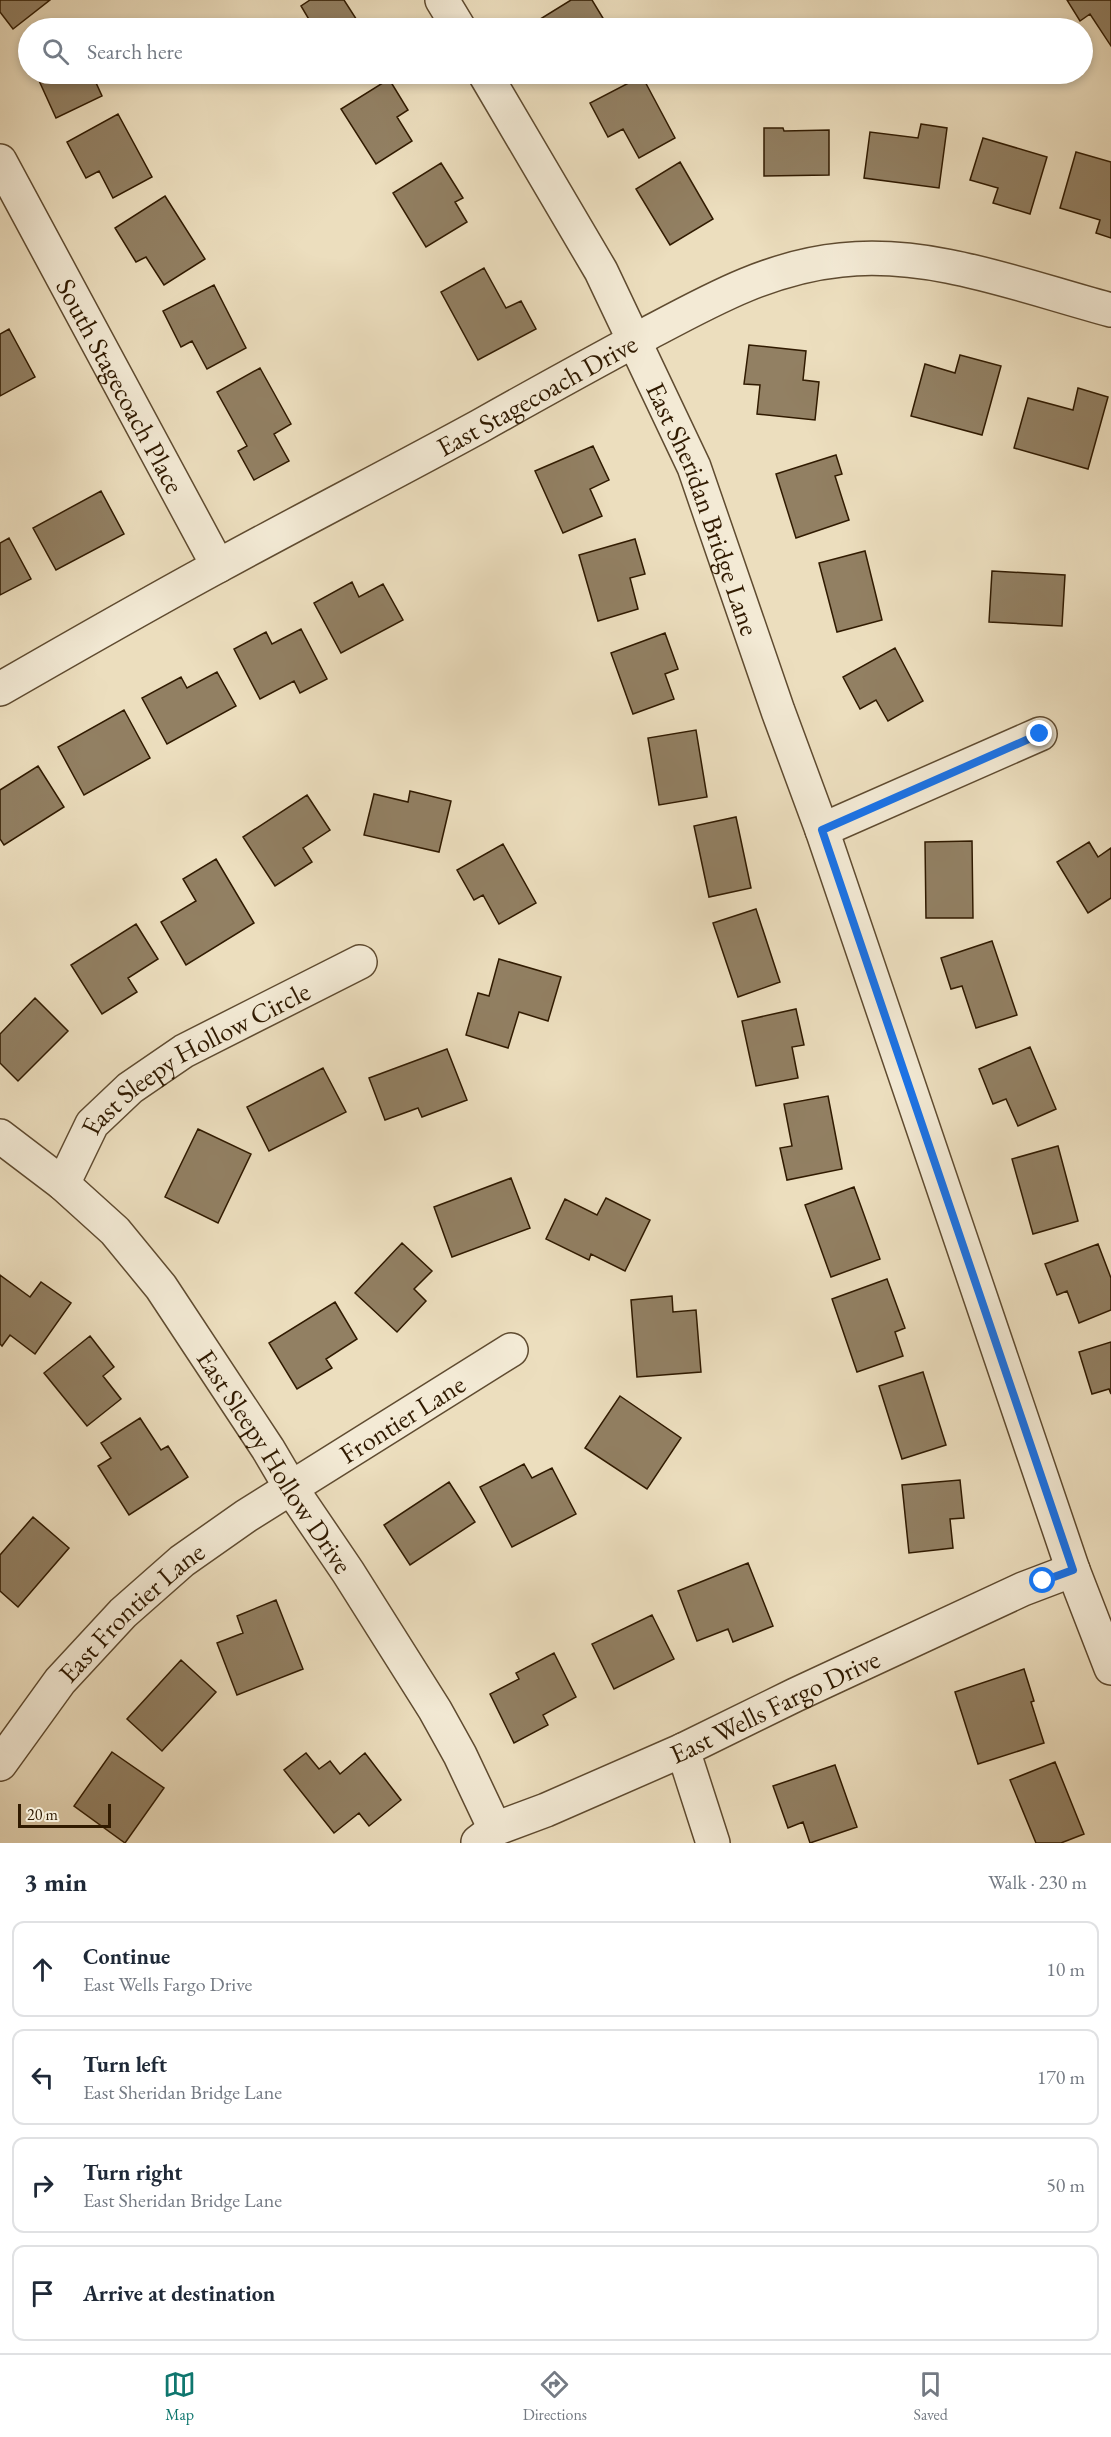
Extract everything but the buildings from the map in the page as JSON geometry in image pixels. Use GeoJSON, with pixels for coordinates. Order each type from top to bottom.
{"type":"FeatureCollection","features":[{"type":"Feature","properties":{"kind":"street"},"geometry":{"type":"LineString","coordinates":[[442,0],[453,18]]}},
{"type":"Feature","properties":{"kind":"street","name":"East Sheridan Bridge Lane"},"geometry":{"type":"LineString","coordinates":[[491,84],[601,271],[694,467],[778,711],[822,830],[1073,1570],[1111,1668]]}},
{"type":"Feature","properties":{"kind":"street","name":"South Stagecoach Place"},"geometry":{"type":"LineString","coordinates":[[0,161],[12,210],[218,566]]}},
{"type":"Feature","properties":{"kind":"street","name":"East Stagecoach Drive"},"geometry":{"type":"LineString","coordinates":[[0,688],[218,566],[414,462],[635,340],[729,291],[783,271],[840,260],[873,259],[930,263],[1111,310]]}},
{"type":"Feature","properties":{"kind":"street"},"geometry":{"type":"LineString","coordinates":[[822,830],[1040,734]]}},
{"type":"Feature","properties":{"kind":"street","name":"East Sleepy Hollow Circle"},"geometry":{"type":"LineString","coordinates":[[63,1184],[92,1124],[130,1088],[184,1052],[360,962]]}},
{"type":"Feature","properties":{"kind":"street","name":"East Sleepy Hollow Drive"},"geometry":{"type":"LineString","coordinates":[[0,1136],[63,1184],[115,1231],[161,1287],[348,1572],[435,1710],[460,1755],[486,1836]]}},
{"type":"Feature","properties":{"kind":"street","name":"Frontier Lane"},"geometry":{"type":"LineString","coordinates":[[291,1488],[510,1350]]}},
{"type":"Feature","properties":{"kind":"street","name":"East Frontier Lane"},"geometry":{"type":"LineString","coordinates":[[0,1764],[60,1680],[123,1613],[182,1562],[246,1516],[291,1488]]}},
{"type":"Feature","properties":{"kind":"street","name":"East Wells Fargo Drive"},"geometry":{"type":"LineString","coordinates":[[486,1836],[683,1750],[1023,1589],[1073,1570]]}},
{"type":"Feature","properties":{"kind":"street"},"geometry":{"type":"LineString","coordinates":[[683,1750],[713,1843]]}},
{"type":"Feature","properties":{"kind":"route"},"geometry":{"type":"LineString","coordinates":[[1040,734],[822,830],[1073,1570],[1043,1581]]}}]}
